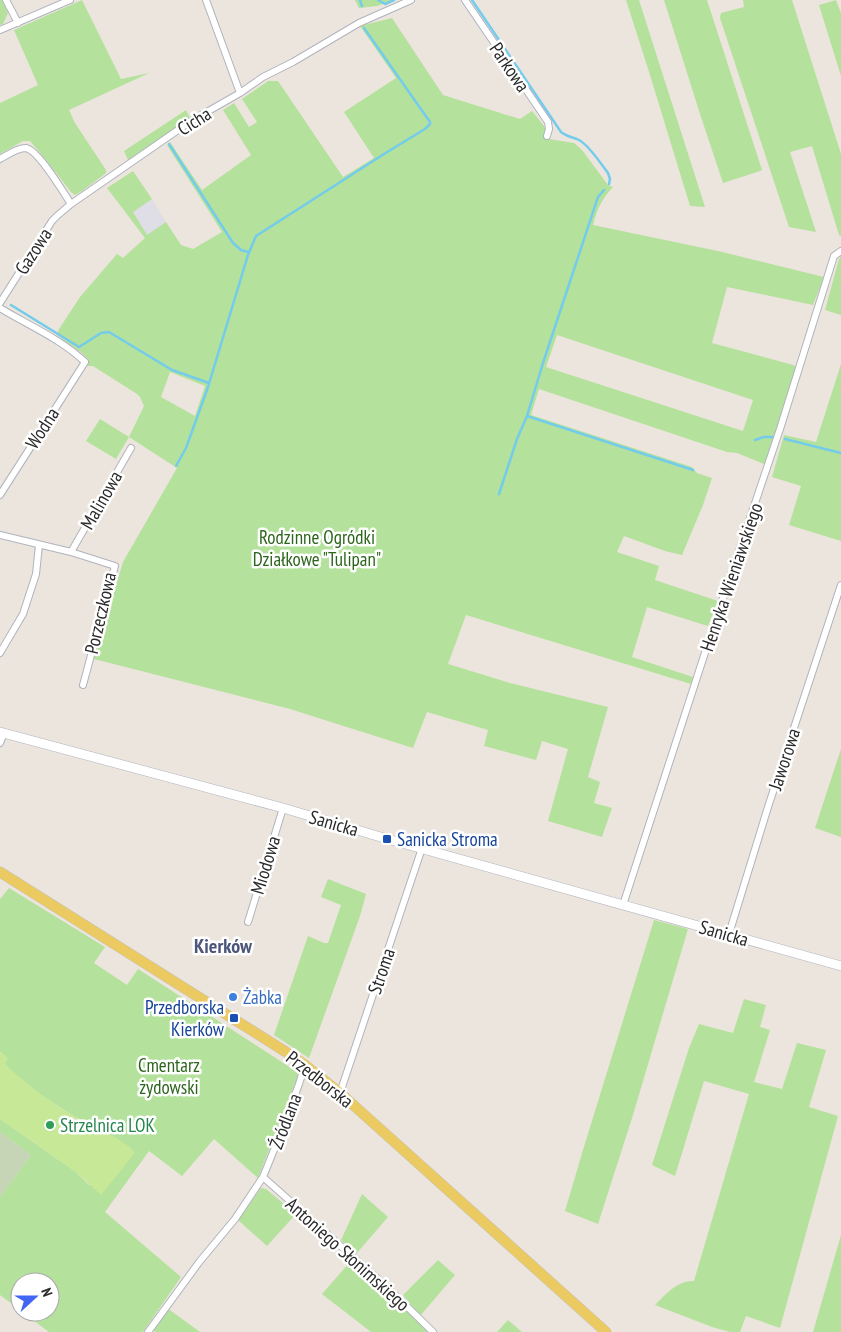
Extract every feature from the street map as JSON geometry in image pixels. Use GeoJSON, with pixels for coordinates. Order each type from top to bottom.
{"type":"FeatureCollection","features":[{"type":"Feature","properties":{"kind":"main road","name":"Przedborska"},"geometry":{"type":"LineString","coordinates":[[0,872],[305,1065],[340,1093],[606,1332]]}},
{"type":"Feature","properties":{"kind":"street"},"geometry":{"type":"LineString","coordinates":[[6,0],[18,22]]}},
{"type":"Feature","properties":{"kind":"street"},"geometry":{"type":"LineString","coordinates":[[0,30],[70,0]]}},
{"type":"Feature","properties":{"kind":"street"},"geometry":{"type":"LineString","coordinates":[[206,0],[240,93]]}},
{"type":"Feature","properties":{"kind":"street","name":"Cicha"},"geometry":{"type":"LineString","coordinates":[[71,204],[191,121],[264,77],[359,23],[411,0]]}},
{"type":"Feature","properties":{"kind":"street","name":"Parkowa"},"geometry":{"type":"LineString","coordinates":[[465,0],[548,122],[547,136]]}},
{"type":"Feature","properties":{"kind":"street"},"geometry":{"type":"LineString","coordinates":[[0,159],[19,149],[29,149],[44,164],[71,204]]}},
{"type":"Feature","properties":{"kind":"street","name":"Gazowa"},"geometry":{"type":"LineString","coordinates":[[0,301],[52,221],[71,204]]}},
{"type":"Feature","properties":{"kind":"street","name":"Henryka Wieniawskiego"},"geometry":{"type":"LineString","coordinates":[[623,905],[780,430],[834,256],[841,251]]}},
{"type":"Feature","properties":{"kind":"street","name":"Wodna"},"geometry":{"type":"LineString","coordinates":[[0,308],[76,353],[85,362],[0,495]]}},
{"type":"Feature","properties":{"kind":"street","name":"Malinowa"},"geometry":{"type":"LineString","coordinates":[[71,552],[131,448]]}},
{"type":"Feature","properties":{"kind":"street","name":"Porzeczkowa"},"geometry":{"type":"LineString","coordinates":[[0,535],[71,552],[115,566],[83,685]]}},
{"type":"Feature","properties":{"kind":"street"},"geometry":{"type":"LineString","coordinates":[[0,653],[23,614],[36,574],[39,545]]}},
{"type":"Feature","properties":{"kind":"street","name":"Jaworowa"},"geometry":{"type":"LineString","coordinates":[[729,934],[768,807],[841,585]]}},
{"type":"Feature","properties":{"kind":"street"},"geometry":{"type":"LineString","coordinates":[[0,743],[2,733]]}},
{"type":"Feature","properties":{"kind":"street","name":"Sanicka"},"geometry":{"type":"LineString","coordinates":[[2,733],[283,808],[841,966]]}},
{"type":"Feature","properties":{"kind":"street","name":"Miodowa"},"geometry":{"type":"LineString","coordinates":[[248,922],[283,808]]}},
{"type":"Feature","properties":{"kind":"street","name":"Stroma"},"geometry":{"type":"LineString","coordinates":[[340,1093],[422,848]]}},
{"type":"Feature","properties":{"kind":"street","name":"Źródlana"},"geometry":{"type":"LineString","coordinates":[[148,1332],[200,1261],[235,1219],[263,1177],[300,1084],[305,1065]]}},
{"type":"Feature","properties":{"kind":"street","name":"Antoniego Słonimskiego"},"geometry":{"type":"LineString","coordinates":[[263,1177],[388,1288],[433,1332]]}},
{"type":"Feature","properties":{"kind":"shaded area"},"geometry":{"type":"Polygon","coordinates":[[[152,199],[166,222],[147,236],[133,212],[152,199]]]}},
{"type":"Feature","properties":{"kind":"green space"},"geometry":{"type":"Polygon","coordinates":[[[0,0],[2,0],[8,13],[3,24],[0,25],[0,0]]]}},
{"type":"Feature","properties":{"kind":"green space"},"geometry":{"type":"Polygon","coordinates":[[[82,0],[121,79],[149,73],[69,110],[75,123],[106,170],[106,173],[75,195],[30,141],[23,141],[0,154],[0,103],[38,85],[14,30],[82,0]]]}},
{"type":"Feature","properties":{"kind":"green space"},"geometry":{"type":"Polygon","coordinates":[[[355,0],[395,0],[377,6],[359,8],[355,0]]]}},
{"type":"Feature","properties":{"kind":"green space"},"geometry":{"type":"Polygon","coordinates":[[[626,0],[639,0],[705,207],[690,206],[626,0]]]}},
{"type":"Feature","properties":{"kind":"green space"},"geometry":{"type":"Polygon","coordinates":[[[664,0],[707,0],[762,170],[723,183],[664,0]]]}},
{"type":"Feature","properties":{"kind":"green space"},"geometry":{"type":"Polygon","coordinates":[[[743,0],[792,0],[841,154],[841,236],[839,235],[812,146],[790,152],[816,232],[789,227],[720,18],[721,13],[744,7],[743,0]]]}},
{"type":"Feature","properties":{"kind":"green space"},"geometry":{"type":"Polygon","coordinates":[[[836,0],[841,13],[841,76],[819,5],[836,0]]]}},
{"type":"Feature","properties":{"kind":"green space","name":"Rodzinne Ogródki Działkowe \"Tulipan\""},"geometry":{"type":"Polygon","coordinates":[[[392,18],[443,95],[520,119],[532,111],[544,126],[549,139],[574,143],[582,150],[608,185],[613,187],[600,204],[593,225],[718,251],[824,277],[813,305],[727,287],[712,343],[797,367],[766,463],[764,464],[737,453],[727,452],[539,389],[531,415],[692,467],[697,473],[712,478],[682,555],[624,536],[617,552],[659,566],[655,580],[718,601],[708,626],[647,607],[632,657],[693,677],[691,684],[466,615],[448,664],[510,683],[608,707],[588,777],[600,782],[594,803],[612,808],[602,837],[548,821],[568,749],[542,741],[536,760],[484,746],[488,730],[427,712],[413,748],[290,709],[94,659],[123,562],[177,468],[129,437],[144,406],[140,397],[93,366],[88,366],[88,359],[82,353],[57,335],[80,297],[117,254],[123,258],[145,238],[107,188],[133,171],[152,199],[133,212],[147,235],[166,222],[181,245],[193,249],[222,232],[167,145],[170,142],[202,190],[251,155],[223,110],[234,103],[249,127],[257,122],[242,99],[268,81],[278,81],[343,177],[374,158],[344,112],[396,78],[360,26],[392,18]],[[557,335],[546,367],[743,431],[753,400],[557,335]],[[170,372],[161,397],[195,416],[205,386],[170,372]]]}},
{"type":"Feature","properties":{"kind":"green space"},"geometry":{"type":"Polygon","coordinates":[[[186,110],[190,118],[128,160],[124,151],[186,110]]]}},
{"type":"Feature","properties":{"kind":"green space"},"geometry":{"type":"Polygon","coordinates":[[[841,256],[841,315],[825,310],[841,256]]]}},
{"type":"Feature","properties":{"kind":"green space"},"geometry":{"type":"Polygon","coordinates":[[[841,364],[841,541],[789,525],[801,486],[772,477],[784,435],[816,442],[841,364]]]}},
{"type":"Feature","properties":{"kind":"green space"},"geometry":{"type":"Polygon","coordinates":[[[100,419],[129,437],[116,459],[86,441],[100,419]]]}},
{"type":"Feature","properties":{"kind":"green space"},"geometry":{"type":"Polygon","coordinates":[[[841,749],[841,837],[815,828],[841,749]]]}},
{"type":"Feature","properties":{"kind":"green space"},"geometry":{"type":"Polygon","coordinates":[[[328,879],[366,894],[360,916],[309,1058],[274,1035],[308,936],[328,943],[341,905],[321,897],[328,879]]]}},
{"type":"Feature","properties":{"kind":"green space","name":"Cmentarz żydowski"},"geometry":{"type":"Polygon","coordinates":[[[9,888],[105,947],[94,963],[127,985],[138,969],[299,1073],[258,1178],[214,1139],[182,1176],[149,1151],[105,1212],[181,1277],[143,1332],[49,1332],[36,1322],[60,1322],[60,1272],[10,1272],[10,1302],[0,1295],[0,1197],[31,1155],[0,1132],[0,1119],[76,1172],[89,1185],[131,1149],[116,1138],[72,1115],[41,1095],[4,1063],[2,1053],[0,1052],[0,899],[9,888]]]}},
{"type":"Feature","properties":{"kind":"green space"},"geometry":{"type":"Polygon","coordinates":[[[654,920],[688,929],[633,1115],[598,1224],[565,1211],[654,920]]]}},
{"type":"Feature","properties":{"kind":"green space"},"geometry":{"type":"Polygon","coordinates":[[[744,999],[766,1005],[760,1027],[770,1030],[754,1082],[782,1089],[797,1043],[826,1050],[809,1107],[838,1116],[780,1328],[746,1316],[740,1332],[730,1332],[655,1305],[678,1285],[694,1281],[749,1094],[704,1081],[675,1176],[652,1165],[689,1048],[699,1024],[733,1033],[744,999]]]}},
{"type":"Feature","properties":{"kind":"green space","name":"Strzelnica LOK"},"geometry":{"type":"Polygon","coordinates":[[[0,1052],[8,1058],[5,1064],[54,1104],[114,1137],[135,1153],[101,1195],[76,1172],[0,1119],[0,1052]]]}},
{"type":"Feature","properties":{"kind":"green space"},"geometry":{"type":"Polygon","coordinates":[[[0,1132],[31,1155],[0,1197],[0,1132]]]}},
{"type":"Feature","properties":{"kind":"green space"},"geometry":{"type":"Polygon","coordinates":[[[261,1188],[266,1189],[296,1214],[267,1246],[238,1220],[261,1188]]]}},
{"type":"Feature","properties":{"kind":"green space"},"geometry":{"type":"Polygon","coordinates":[[[362,1194],[388,1217],[356,1254],[341,1240],[362,1194]]]}},
{"type":"Feature","properties":{"kind":"green space"},"geometry":{"type":"Polygon","coordinates":[[[841,1235],[841,1332],[813,1332],[841,1235]]]}},
{"type":"Feature","properties":{"kind":"green space"},"geometry":{"type":"Polygon","coordinates":[[[438,1260],[455,1275],[420,1316],[403,1295],[438,1260]]]}},
{"type":"Feature","properties":{"kind":"green space"},"geometry":{"type":"Polygon","coordinates":[[[350,1262],[394,1298],[428,1332],[371,1332],[322,1294],[350,1262]]]}},
{"type":"Feature","properties":{"kind":"green space"},"geometry":{"type":"Polygon","coordinates":[[[167,1308],[200,1332],[156,1332],[153,1330],[167,1308]]]}},
{"type":"Feature","properties":{"kind":"green space"},"geometry":{"type":"Polygon","coordinates":[[[508,1320],[522,1332],[497,1332],[508,1320]]]}},
{"type":"Feature","properties":{"kind":"waterway"},"geometry":{"type":"LineString","coordinates":[[360,0],[362,6]]}},
{"type":"Feature","properties":{"kind":"waterway"},"geometry":{"type":"LineString","coordinates":[[378,0],[385,4],[394,0]]}},
{"type":"Feature","properties":{"kind":"waterway"},"geometry":{"type":"LineString","coordinates":[[472,0],[561,132],[583,142],[591,150],[608,173],[609,184]]}},
{"type":"Feature","properties":{"kind":"waterway"},"geometry":{"type":"LineString","coordinates":[[176,466],[186,448],[208,387],[248,255],[256,236],[430,124],[364,28]]}},
{"type":"Feature","properties":{"kind":"waterway"},"geometry":{"type":"LineString","coordinates":[[169,144],[233,243],[241,250],[248,252]]}},
{"type":"Feature","properties":{"kind":"waterway"},"geometry":{"type":"LineString","coordinates":[[499,494],[517,439],[527,416],[598,197],[604,190]]}},
{"type":"Feature","properties":{"kind":"waterway"},"geometry":{"type":"LineString","coordinates":[[11,305],[79,347],[101,333],[109,332],[172,370],[209,383]]}},
{"type":"Feature","properties":{"kind":"waterway"},"geometry":{"type":"LineString","coordinates":[[527,416],[693,470]]}},
{"type":"Feature","properties":{"kind":"waterway"},"geometry":{"type":"LineString","coordinates":[[755,440],[764,437],[774,437]]}},
{"type":"Feature","properties":{"kind":"waterway"},"geometry":{"type":"LineString","coordinates":[[785,439],[841,453]]}},
{"type":"Feature","properties":{"kind":"place","name":"Sanicka Stroma"},"geometry":{"type":"Point","coordinates":[387,839]}},
{"type":"Feature","properties":{"kind":"place","name":"Żabka"},"geometry":{"type":"Point","coordinates":[233,997]}},
{"type":"Feature","properties":{"kind":"place","name":"Przedborska Kierków"},"geometry":{"type":"Point","coordinates":[234,1018]}},
{"type":"Feature","properties":{"kind":"place","name":"Strzelnica LOK"},"geometry":{"type":"Point","coordinates":[50,1125]}},
{"type":"Feature","properties":{"kind":"district","name":"Kierków"},"geometry":{"type":"Point","coordinates":[223,946]}}]}
